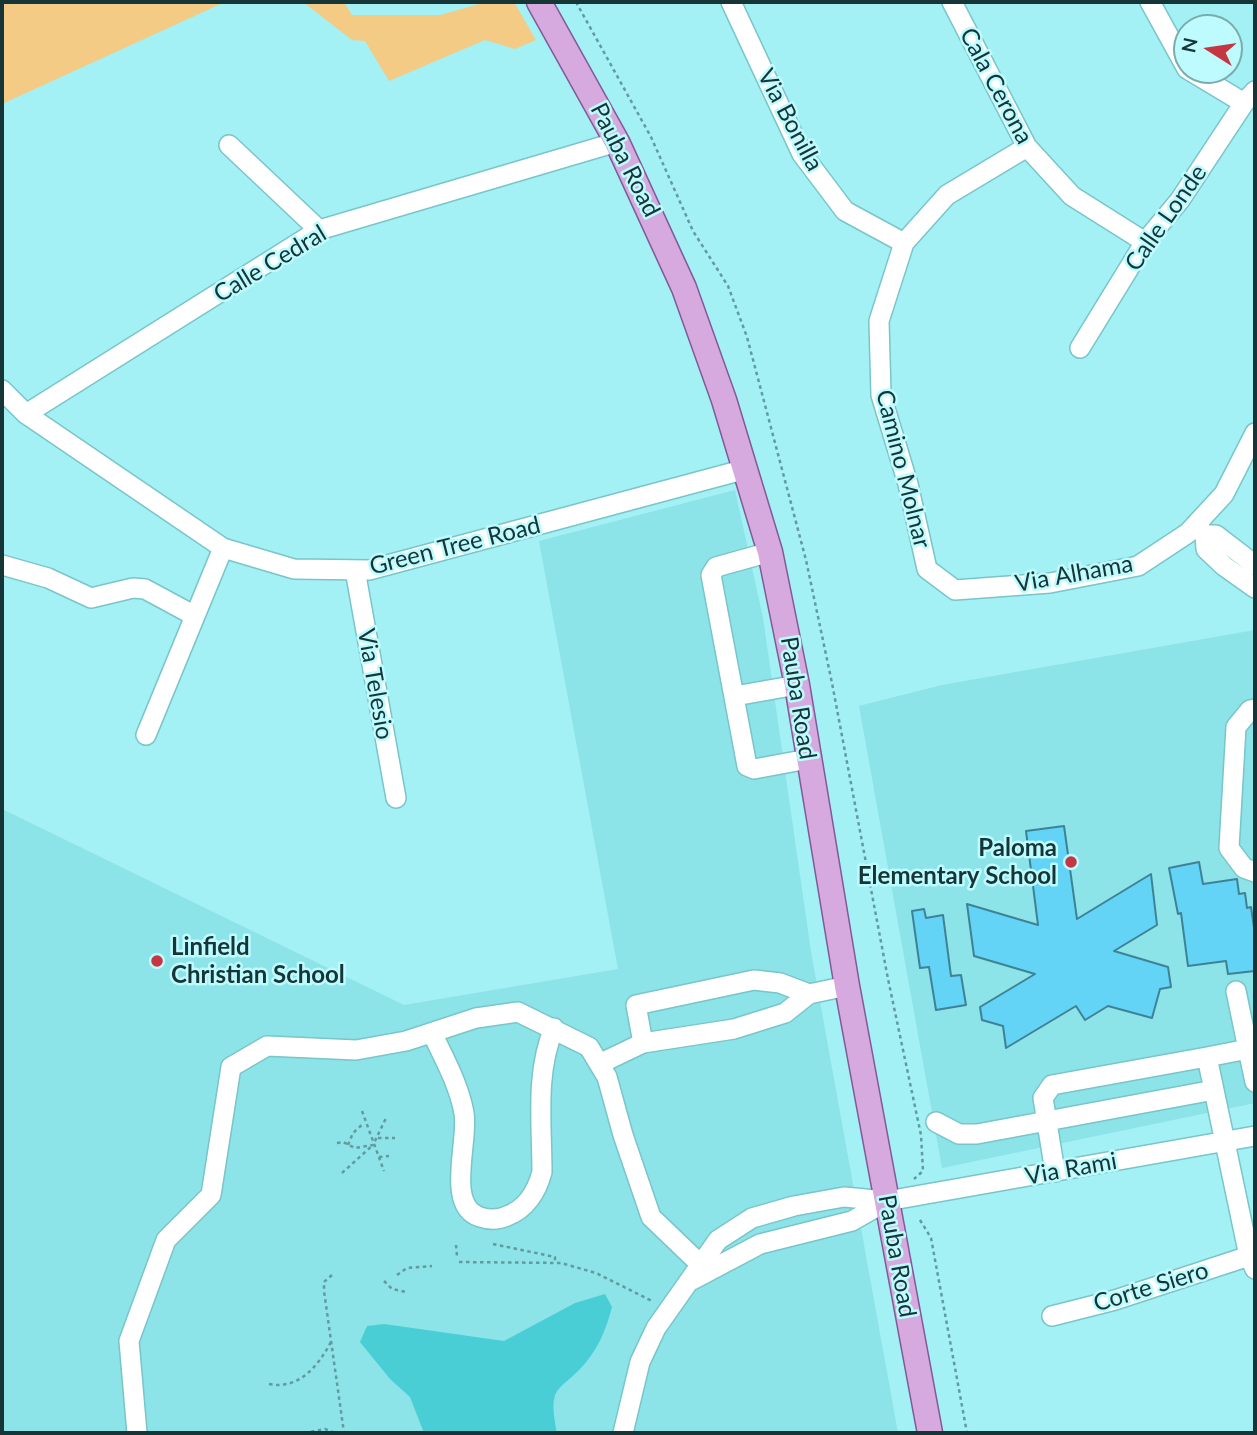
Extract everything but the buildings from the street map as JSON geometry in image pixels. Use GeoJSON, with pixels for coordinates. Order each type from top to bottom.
{"type":"FeatureCollection","features":[{"type":"Feature","properties":{"kind":"main road","name":"Pauba Road"},"geometry":{"type":"LineString","coordinates":[[539,2],[617,142],[684,288],[746,469],[770,552],[797,685],[846,986],[930,1433]]}},
{"type":"Feature","properties":{"kind":"street","name":"Via Bonilla"},"geometry":{"type":"LineString","coordinates":[[731,2],[802,154],[845,211],[904,243]]}},
{"type":"Feature","properties":{"kind":"street","name":"Cala Cerona"},"geometry":{"type":"LineString","coordinates":[[952,2],[1027,147],[1072,196],[1145,242]]}},
{"type":"Feature","properties":{"kind":"street"},"geometry":{"type":"LineString","coordinates":[[1150,2],[1173,43]]}},
{"type":"Feature","properties":{"kind":"street"},"geometry":{"type":"LineString","coordinates":[[1221,84],[1250,97]]}},
{"type":"Feature","properties":{"kind":"street","name":"Calle Londe"},"geometry":{"type":"LineString","coordinates":[[1080,348],[1145,242],[1180,200],[1250,97]]}},
{"type":"Feature","properties":{"kind":"street","name":"Calle Cedral"},"geometry":{"type":"LineString","coordinates":[[26,414],[319,230],[617,142]]}},
{"type":"Feature","properties":{"kind":"street"},"geometry":{"type":"LineString","coordinates":[[229,145],[319,230]]}},
{"type":"Feature","properties":{"kind":"street","name":"Camino Molnar"},"geometry":{"type":"LineString","coordinates":[[955,590],[927,569],[908,484],[881,396],[879,321],[904,243],[947,195],[1027,147]]}},
{"type":"Feature","properties":{"kind":"street","name":"Green Tree Road"},"geometry":{"type":"LineString","coordinates":[[2,390],[26,414],[223,548],[294,569],[369,570],[746,469]]}},
{"type":"Feature","properties":{"kind":"street","name":"Via Alhama"},"geometry":{"type":"LineString","coordinates":[[955,590],[1050,583],[1138,566],[1188,533],[1200,530],[1224,494],[1255,433]]}},
{"type":"Feature","properties":{"kind":"street"},"geometry":{"type":"LineString","coordinates":[[1200,530],[1216,535],[1255,565]]}},
{"type":"Feature","properties":{"kind":"street"},"geometry":{"type":"LineString","coordinates":[[1200,530],[1206,549],[1224,566],[1255,587]]}},
{"type":"Feature","properties":{"kind":"street"},"geometry":{"type":"LineString","coordinates":[[146,735],[223,548]]}},
{"type":"Feature","properties":{"kind":"street"},"geometry":{"type":"LineString","coordinates":[[770,552],[716,566],[712,575],[747,766],[754,769],[808,759]]}},
{"type":"Feature","properties":{"kind":"street"},"geometry":{"type":"LineString","coordinates":[[2,565],[48,578],[91,598],[133,588],[145,589],[195,616]]}},
{"type":"Feature","properties":{"kind":"street","name":"Via Telesio"},"geometry":{"type":"LineString","coordinates":[[355,570],[396,798]]}},
{"type":"Feature","properties":{"kind":"street"},"geometry":{"type":"LineString","coordinates":[[735,696],[797,685]]}},
{"type":"Feature","properties":{"kind":"street"},"geometry":{"type":"LineString","coordinates":[[1255,709],[1250,710],[1236,727],[1229,848],[1244,868],[1255,872]]}},
{"type":"Feature","properties":{"kind":"street"},"geometry":{"type":"LineString","coordinates":[[643,1043],[636,1005],[754,980],[780,983],[809,994]]}},
{"type":"Feature","properties":{"kind":"street"},"geometry":{"type":"LineString","coordinates":[[599,1065],[643,1043],[734,1029],[785,1013],[809,994],[846,986]]}},
{"type":"Feature","properties":{"kind":"street"},"geometry":{"type":"LineString","coordinates":[[1236,991],[1255,1082]]}},
{"type":"Feature","properties":{"kind":"street"},"geometry":{"type":"LineString","coordinates":[[137,1433],[129,1341],[166,1240],[211,1195],[231,1067],[267,1046],[356,1050],[406,1041],[476,1018],[518,1012],[554,1028],[589,1047],[607,1077],[623,1135],[651,1217],[700,1264]]}},
{"type":"Feature","properties":{"kind":"street"},"geometry":{"type":"LineString","coordinates":[[432,1033],[455,1082],[464,1112],[466,1139],[460,1186],[466,1208],[478,1216],[491,1219],[517,1212],[538,1187],[542,1172],[542,1071],[545,1049],[554,1028]]}},
{"type":"Feature","properties":{"kind":"street"},"geometry":{"type":"LineString","coordinates":[[1055,1172],[1043,1098],[1052,1085],[1248,1049]]}},
{"type":"Feature","properties":{"kind":"street"},"geometry":{"type":"LineString","coordinates":[[1207,1057],[1252,1262]]}},
{"type":"Feature","properties":{"kind":"street"},"geometry":{"type":"LineString","coordinates":[[936,1122],[959,1134],[1214,1090]]}},
{"type":"Feature","properties":{"kind":"street","name":"Via Rami"},"geometry":{"type":"LineString","coordinates":[[887,1201],[1255,1136]]}},
{"type":"Feature","properties":{"kind":"street"},"geometry":{"type":"LineString","coordinates":[[623,1433],[640,1362],[656,1328],[718,1240],[752,1218],[794,1206],[844,1197],[887,1201]]}},
{"type":"Feature","properties":{"kind":"street"},"geometry":{"type":"LineString","coordinates":[[685,1284],[760,1244],[852,1220],[887,1201]]}},
{"type":"Feature","properties":{"kind":"street","name":"Corte Siero"},"geometry":{"type":"LineString","coordinates":[[1052,1316],[1252,1262]]}},
{"type":"Feature","properties":{"kind":"path"},"geometry":{"type":"LineString","coordinates":[[362,1111],[364,1123],[384,1171]]}},
{"type":"Feature","properties":{"kind":"path"},"geometry":{"type":"LineString","coordinates":[[342,1173],[373,1145],[387,1116]]}},
{"type":"Feature","properties":{"kind":"path"},"geometry":{"type":"LineString","coordinates":[[348,1145],[353,1133],[364,1123]]}},
{"type":"Feature","properties":{"kind":"path"},"geometry":{"type":"LineString","coordinates":[[377,1138],[395,1138]]}},
{"type":"Feature","properties":{"kind":"path"},"geometry":{"type":"LineString","coordinates":[[337,1143],[343,1142],[355,1148],[373,1145]]}},
{"type":"Feature","properties":{"kind":"path"},"geometry":{"type":"LineString","coordinates":[[379,1157],[390,1156]]}},
{"type":"Feature","properties":{"kind":"path"},"geometry":{"type":"LineString","coordinates":[[920,1220],[931,1238],[967,1433]]}},
{"type":"Feature","properties":{"kind":"path"},"geometry":{"type":"LineString","coordinates":[[494,1244],[555,1256],[555,1263]]}},
{"type":"Feature","properties":{"kind":"path"},"geometry":{"type":"LineString","coordinates":[[456,1245],[457,1256]]}},
{"type":"Feature","properties":{"kind":"path"},"geometry":{"type":"LineString","coordinates":[[459,1262],[555,1263],[596,1273],[652,1301]]}},
{"type":"Feature","properties":{"kind":"path"},"geometry":{"type":"LineString","coordinates":[[397,1275],[407,1268],[432,1266]]}},
{"type":"Feature","properties":{"kind":"path"},"geometry":{"type":"LineString","coordinates":[[332,1275],[324,1282],[324,1291],[344,1433]]}},
{"type":"Feature","properties":{"kind":"path"},"geometry":{"type":"LineString","coordinates":[[384,1282],[392,1289],[407,1292]]}},
{"type":"Feature","properties":{"kind":"path"},"geometry":{"type":"LineString","coordinates":[[269,1384],[295,1381],[304,1377],[323,1357],[331,1342]]}},
{"type":"Feature","properties":{"kind":"path"},"geometry":{"type":"LineString","coordinates":[[303,1433],[325,1430],[335,1433]]}},
{"type":"Feature","properties":{"kind":"shaded area"},"geometry":{"type":"Polygon","coordinates":[[[2,2],[225,2],[2,104],[2,2]]]}},
{"type":"Feature","properties":{"kind":"shaded area"},"geometry":{"type":"Polygon","coordinates":[[[303,2],[344,2],[352,15],[440,15],[486,2],[514,2],[536,40],[515,49],[485,40],[389,81],[365,41],[352,40],[303,2]]]}},
{"type":"Feature","properties":{"kind":"shaded area","name":"Linfield Christian School"},"geometry":{"type":"Polygon","coordinates":[[[735,490],[763,618],[811,952],[898,1433],[2,1433],[2,809],[404,1005],[618,969],[539,541],[735,490]]]}},
{"type":"Feature","properties":{"kind":"shaded area","name":"Paloma Elementary School"},"geometry":{"type":"Polygon","coordinates":[[[1255,630],[1255,1103],[942,1168],[859,706],[942,685],[1255,630]]]}},
{"type":"Feature","properties":{"kind":"shaded area"},"geometry":{"type":"Polygon","coordinates":[[[605,1294],[612,1307],[599,1342],[592,1355],[555,1396],[557,1433],[424,1433],[410,1397],[390,1379],[360,1342],[367,1326],[384,1324],[504,1341],[575,1303],[605,1294]]]}},
{"type":"Feature","properties":{"kind":"place","name":"Paloma Elementary School"},"geometry":{"type":"Point","coordinates":[1071,862]}},
{"type":"Feature","properties":{"kind":"place","name":"Linfield Christian School"},"geometry":{"type":"Point","coordinates":[157,961]}}]}
